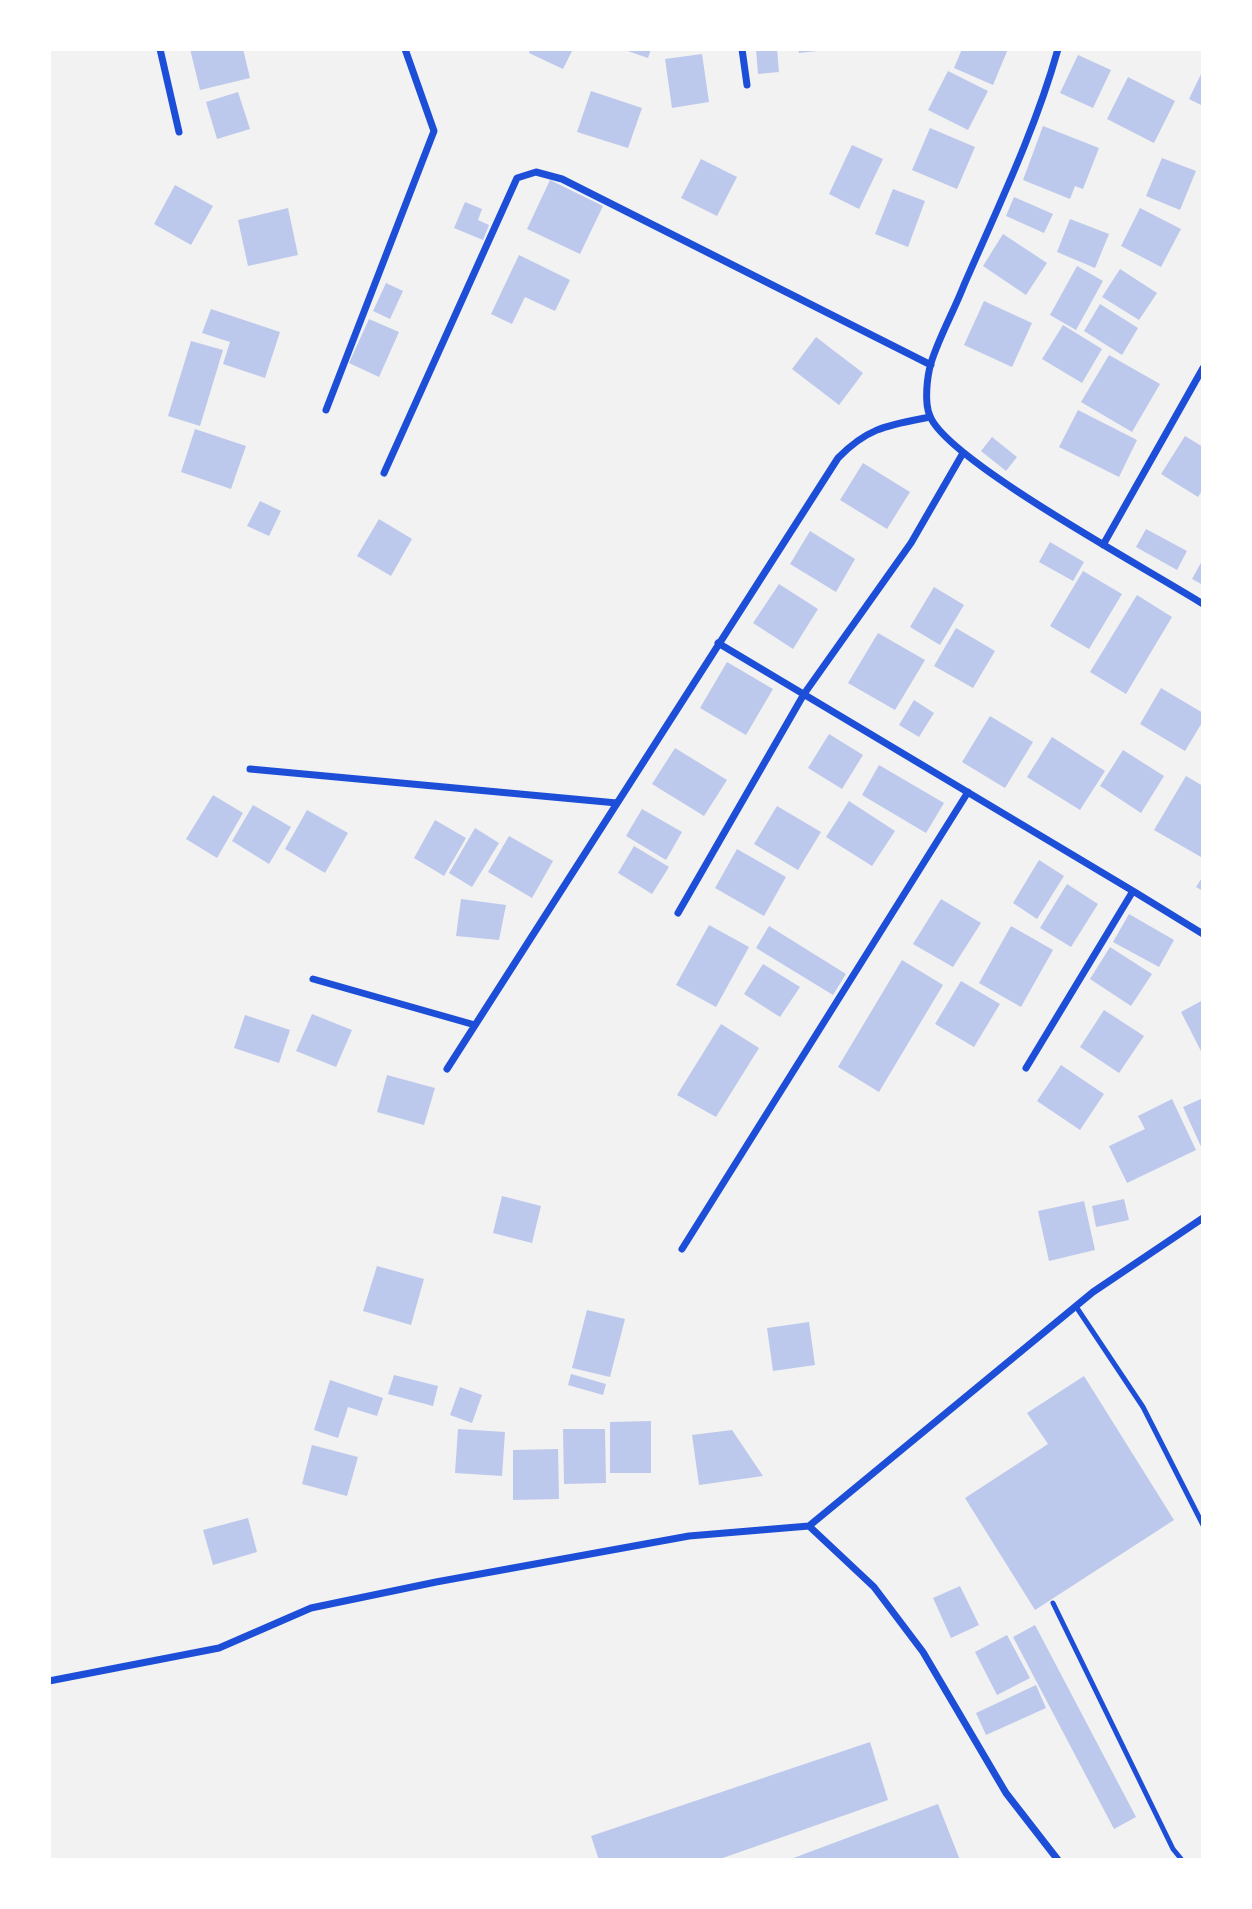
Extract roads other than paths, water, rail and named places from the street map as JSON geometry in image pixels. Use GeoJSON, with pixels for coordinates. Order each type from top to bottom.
{"type":"FeatureCollection","features":[{"type":"Feature","properties":{"kind":"street"},"geometry":{"type":"LineString","coordinates":[[160,49],[179,132]]}},
{"type":"Feature","properties":{"kind":"street"},"geometry":{"type":"LineString","coordinates":[[326,410],[434,131],[405,49]]}},
{"type":"Feature","properties":{"kind":"street"},"geometry":{"type":"LineString","coordinates":[[742,49],[747,85]]}},
{"type":"Feature","properties":{"kind":"street"},"geometry":{"type":"LineString","coordinates":[[1058,49],[1048,86],[1020,158],[931,365],[927,405],[930,417],[943,436],[963,453],[1103,545],[1203,604]]}},
{"type":"Feature","properties":{"kind":"street"},"geometry":{"type":"LineString","coordinates":[[384,474],[517,178],[536,172],[562,179],[931,365]]}},
{"type":"Feature","properties":{"kind":"street"},"geometry":{"type":"LineString","coordinates":[[1103,545],[1203,368]]}},
{"type":"Feature","properties":{"kind":"street"},"geometry":{"type":"LineString","coordinates":[[447,1069],[838,458],[857,438],[878,427],[930,417]]}},
{"type":"Feature","properties":{"kind":"street"},"geometry":{"type":"LineString","coordinates":[[678,914],[804,694],[911,543],[963,453]]}},
{"type":"Feature","properties":{"kind":"street"},"geometry":{"type":"LineString","coordinates":[[718,643],[1203,934]]}},
{"type":"Feature","properties":{"kind":"street"},"geometry":{"type":"LineString","coordinates":[[250,769],[617,803]]}},
{"type":"Feature","properties":{"kind":"street"},"geometry":{"type":"LineString","coordinates":[[682,1249],[968,792]]}},
{"type":"Feature","properties":{"kind":"street"},"geometry":{"type":"LineString","coordinates":[[1026,1068],[1133,891]]}},
{"type":"Feature","properties":{"kind":"street"},"geometry":{"type":"LineString","coordinates":[[313,979],[475,1025]]}},
{"type":"Feature","properties":{"kind":"street"},"geometry":{"type":"LineString","coordinates":[[49,1681],[219,1648],[312,1608],[436,1582],[676,1538],[809,1526],[1077,1308],[1093,1292],[1203,1218]]}},
{"type":"Feature","properties":{"kind":"street"},"geometry":{"type":"LineString","coordinates":[[809,1526],[874,1587],[923,1652],[1006,1793],[1058,1860]]}},
{"type":"Feature","properties":{"kind":"lane"},"geometry":{"type":"LineString","coordinates":[[1077,1308],[1143,1407],[1203,1525]]}},
{"type":"Feature","properties":{"kind":"lane"},"geometry":{"type":"LineString","coordinates":[[1054,1604],[1173,1849],[1182,1860]]}}]}
